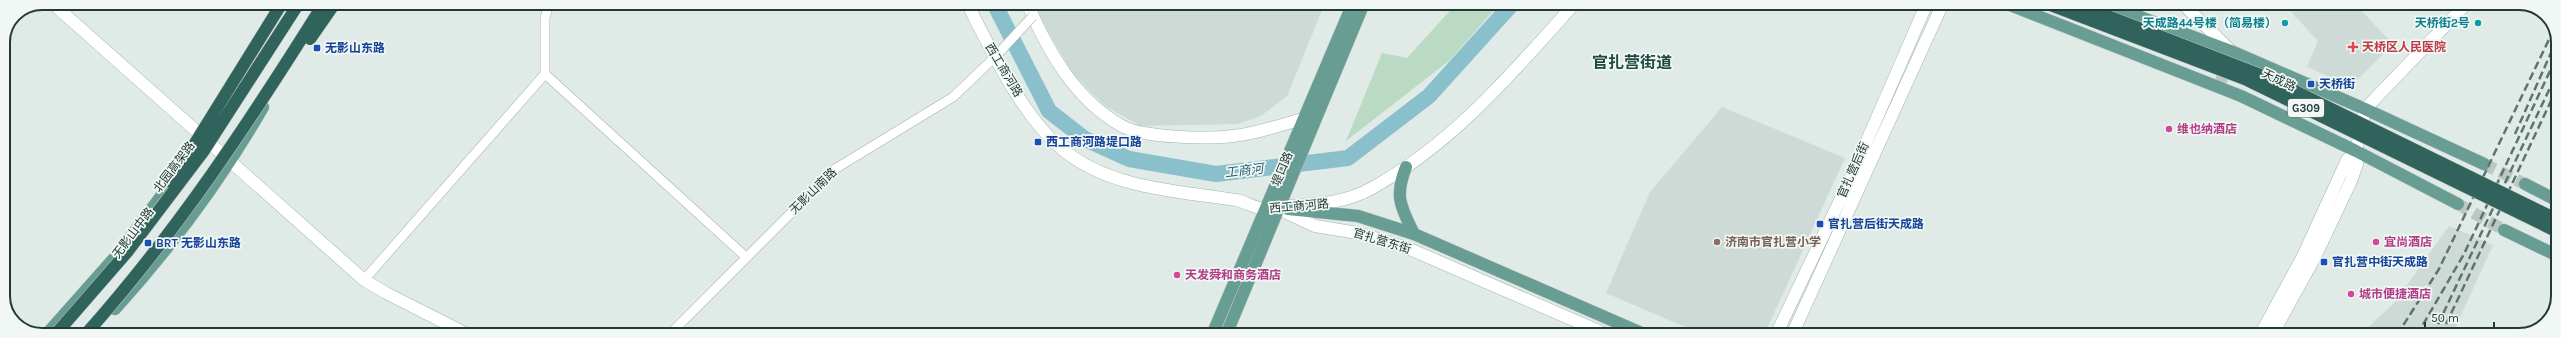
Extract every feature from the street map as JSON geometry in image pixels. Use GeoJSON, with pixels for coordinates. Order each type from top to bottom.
{"type":"FeatureCollection","features":[{"type":"Feature","properties":{"kind":"highway"},"geometry":{"type":"LineString","coordinates":[[128,251],[278,10]]}},
{"type":"Feature","properties":{"kind":"highway","name":"北园高架路"},"geometry":{"type":"LineString","coordinates":[[61,328],[128,251],[203,152],[294,10]]}},
{"type":"Feature","properties":{"kind":"highway"},"geometry":{"type":"LineString","coordinates":[[236,142],[320,10]]}},
{"type":"Feature","properties":{"kind":"highway"},"geometry":{"type":"LineString","coordinates":[[92,328],[122,296],[168,237],[236,142],[265,98],[302,51],[330,10]]}},
{"type":"Feature","properties":{"kind":"highway","name":"天成路"},"geometry":{"type":"LineString","coordinates":[[2063,10],[2247,80],[2551,229]]}},
{"type":"Feature","properties":{"kind":"highway","name":"天成路"},"geometry":{"type":"LineString","coordinates":[[2092,10],[2266,77],[2551,217]]}},
{"type":"Feature","properties":{"kind":"main road"},"geometry":{"type":"LineString","coordinates":[[60,10],[232,161],[364,280],[386,293],[455,328]]}},
{"type":"Feature","properties":{"kind":"main road","name":"无影山中路"},"geometry":{"type":"LineString","coordinates":[[52,328],[117,255],[202,136],[284,10]]}},
{"type":"Feature","properties":{"kind":"main road"},"geometry":{"type":"LineString","coordinates":[[97,328],[142,277],[205,200],[232,161],[320,10]]}},
{"type":"Feature","properties":{"kind":"main road","name":"西工商河路"},"geometry":{"type":"LineString","coordinates":[[971,10],[995,57],[1032,116],[1061,148],[1084,165],[1159,190],[1239,200],[1260,208],[1285,210],[1336,202],[1370,189],[1406,167],[1445,139],[1488,99],[1569,10]]}},
{"type":"Feature","properties":{"kind":"main road"},"geometry":{"type":"LineString","coordinates":[[1030,10],[1068,80],[1101,111],[1123,127],[1150,135],[1234,136],[1318,114]]}},
{"type":"Feature","properties":{"kind":"main road","name":"堤口路"},"geometry":{"type":"LineString","coordinates":[[1215,328],[1260,208],[1272,192],[1350,10]]}},
{"type":"Feature","properties":{"kind":"main road","name":"堤口路"},"geometry":{"type":"LineString","coordinates":[[1229,328],[1285,210],[1287,192],[1361,10]]}},
{"type":"Feature","properties":{"kind":"main road","name":"官扎营后街"},"geometry":{"type":"LineString","coordinates":[[1779,328],[1852,175],[1924,10]]}},
{"type":"Feature","properties":{"kind":"main road","name":"官扎营后街"},"geometry":{"type":"LineString","coordinates":[[1795,328],[1940,10]]}},
{"type":"Feature","properties":{"kind":"main road"},"geometry":{"type":"LineString","coordinates":[[2023,10],[2241,96],[2356,151],[2458,204]]}},
{"type":"Feature","properties":{"kind":"main road","name":"天成路"},"geometry":{"type":"LineString","coordinates":[[2122,10],[2231,51],[2365,109],[2484,164]]}},
{"type":"Feature","properties":{"kind":"main road"},"geometry":{"type":"LineString","coordinates":[[2189,10],[2231,51]]}},
{"type":"Feature","properties":{"kind":"main road"},"geometry":{"type":"LineString","coordinates":[[2276,328],[2315,257],[2351,181],[2357,164],[2356,151],[2365,109],[2460,10]]}},
{"type":"Feature","properties":{"kind":"main road"},"geometry":{"type":"LineString","coordinates":[[2264,328],[2303,256],[2347,160],[2356,151]]}},
{"type":"Feature","properties":{"kind":"main road","name":"官扎营东街"},"geometry":{"type":"LineString","coordinates":[[1406,167],[1399,185],[1399,204],[1414,234]]}},
{"type":"Feature","properties":{"kind":"main road"},"geometry":{"type":"LineString","coordinates":[[2524,184],[2551,198]]}},
{"type":"Feature","properties":{"kind":"main road","name":"官扎营东街"},"geometry":{"type":"LineString","coordinates":[[1285,210],[1358,216],[1414,234],[1630,328]]}},
{"type":"Feature","properties":{"kind":"main road","name":"官扎营东街"},"geometry":{"type":"LineString","coordinates":[[1285,210],[1315,226],[1358,233],[1405,247],[1592,328]]}},
{"type":"Feature","properties":{"kind":"main road"},"geometry":{"type":"LineString","coordinates":[[2504,230],[2551,253]]}},
{"type":"Feature","properties":{"kind":"street"},"geometry":{"type":"LineString","coordinates":[[364,280],[545,74],[545,18],[547,10]]}},
{"type":"Feature","properties":{"kind":"street","name":"无影山南路"},"geometry":{"type":"LineString","coordinates":[[676,328],[835,169],[953,97],[995,57],[1033,16]]}},
{"type":"Feature","properties":{"kind":"street"},"geometry":{"type":"LineString","coordinates":[[545,74],[746,257]]}},
{"type":"Feature","properties":{"kind":"shaded area"},"geometry":{"type":"Polygon","coordinates":[[[1038,10],[1322,10],[1287,96],[1261,116],[1237,124],[1141,126],[1105,106],[1073,74],[1040,18],[1038,10]]]}},
{"type":"Feature","properties":{"kind":"shaded area","name":"天桥区人民医院"},"geometry":{"type":"Polygon","coordinates":[[[2289,10],[2361,10],[2393,44],[2351,86],[2307,67],[2318,41],[2289,10]]]}},
{"type":"Feature","properties":{"kind":"shaded area","name":"济南市官扎营小学"},"geometry":{"type":"Polygon","coordinates":[[[1722,107],[1845,158],[1767,328],[1688,328],[1606,293],[1650,192],[1722,107]]]}},
{"type":"Feature","properties":{"kind":"shaded area"},"geometry":{"type":"Polygon","coordinates":[[[2449,226],[2493,245],[2455,328],[2367,328],[2394,303],[2449,226]]]}},
{"type":"Feature","properties":{"kind":"green space"},"geometry":{"type":"Polygon","coordinates":[[[1451,10],[1494,10],[1450,60],[1346,141],[1382,53],[1407,58],[1451,10]]]}},
{"type":"Feature","properties":{"kind":"waterway","name":"工商河"},"geometry":{"type":"LineString","coordinates":[[998,10],[1049,111],[1085,139],[1129,159],[1216,174],[1348,158],[1429,96],[1507,10]]}},
{"type":"Feature","properties":{"kind":"tunnel"},"geometry":{"type":"LineString","coordinates":[[2219,87],[2227,62]]}},
{"type":"Feature","properties":{"kind":"tunnel"},"geometry":{"type":"LineString","coordinates":[[2484,164],[2525,184]]}},
{"type":"Feature","properties":{"kind":"tunnel"},"geometry":{"type":"LineString","coordinates":[[2458,204],[2504,230]]}},
{"type":"Feature","properties":{"kind":"railway"},"geometry":{"type":"LineString","coordinates":[[2401,328],[2439,269],[2550,36]]}},
{"type":"Feature","properties":{"kind":"railway"},"geometry":{"type":"LineString","coordinates":[[2515,134],[2551,53]]}},
{"type":"Feature","properties":{"kind":"railway"},"geometry":{"type":"LineString","coordinates":[[2421,328],[2464,254],[2551,69]]}},
{"type":"Feature","properties":{"kind":"railway"},"geometry":{"type":"LineString","coordinates":[[2436,328],[2551,86]]}},
{"type":"Feature","properties":{"kind":"railway"},"geometry":{"type":"LineString","coordinates":[[2444,328],[2551,101]]}},
{"type":"Feature","properties":{"kind":"place","name":"天成路44号楼（简易楼）"},"geometry":{"type":"Point","coordinates":[2285,23]}},
{"type":"Feature","properties":{"kind":"place","name":"天桥街2号"},"geometry":{"type":"Point","coordinates":[2478,23]}},
{"type":"Feature","properties":{"kind":"place","name":"天桥区人民医院"},"geometry":{"type":"Point","coordinates":[2353,47]}},
{"type":"Feature","properties":{"kind":"place","name":"无影山东路"},"geometry":{"type":"Point","coordinates":[317,48]}},
{"type":"Feature","properties":{"kind":"place","name":"天桥街"},"geometry":{"type":"Point","coordinates":[2311,84]}},
{"type":"Feature","properties":{"kind":"place","name":"维也纳酒店"},"geometry":{"type":"Point","coordinates":[2169,129]}},
{"type":"Feature","properties":{"kind":"place","name":"西工商河路堤口路"},"geometry":{"type":"Point","coordinates":[1038,142]}},
{"type":"Feature","properties":{"kind":"place","name":"官扎营后街天成路"},"geometry":{"type":"Point","coordinates":[1820,224]}},
{"type":"Feature","properties":{"kind":"place","name":"济南市官扎营小学"},"geometry":{"type":"Point","coordinates":[1717,242]}},
{"type":"Feature","properties":{"kind":"place","name":"宜尚酒店"},"geometry":{"type":"Point","coordinates":[2376,242]}},
{"type":"Feature","properties":{"kind":"place","name":"BRT 无影山东路"},"geometry":{"type":"Point","coordinates":[148,243]}},
{"type":"Feature","properties":{"kind":"place","name":"官扎营中街天成路"},"geometry":{"type":"Point","coordinates":[2324,262]}},
{"type":"Feature","properties":{"kind":"place","name":"天发舜和商务酒店"},"geometry":{"type":"Point","coordinates":[1177,275]}},
{"type":"Feature","properties":{"kind":"place","name":"城市便捷酒店"},"geometry":{"type":"Point","coordinates":[2351,294]}},
{"type":"Feature","properties":{"kind":"district","name":"官扎营街道"},"geometry":{"type":"Point","coordinates":[1632,62]}}]}
